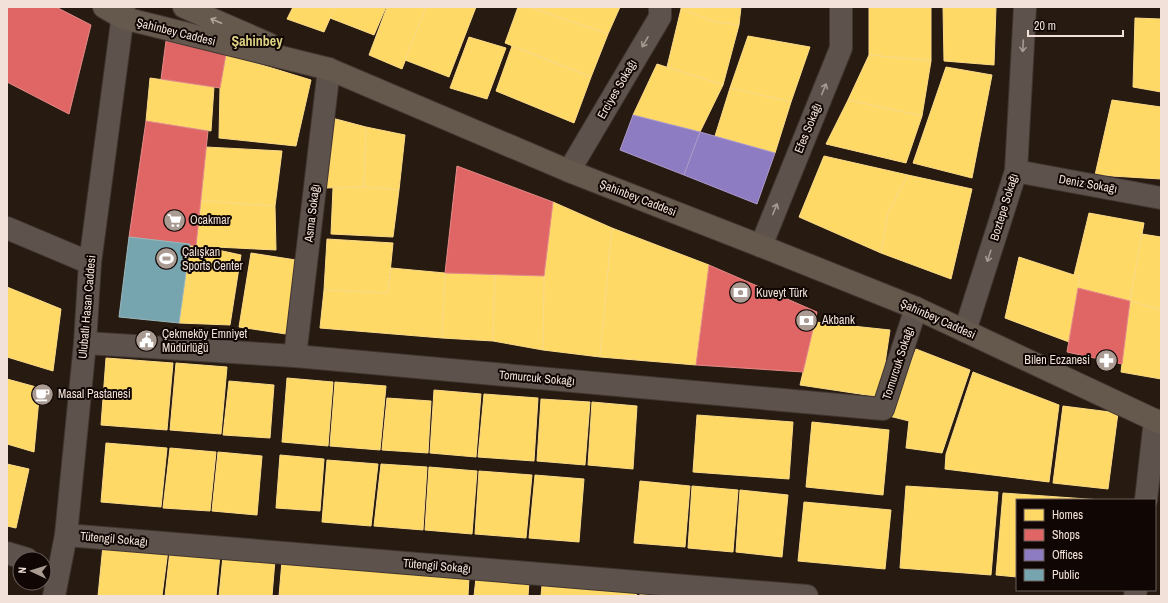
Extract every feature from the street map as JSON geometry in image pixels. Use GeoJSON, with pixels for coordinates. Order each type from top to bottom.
{"type":"FeatureCollection","features":[{"type":"Feature","properties":{"kind":"main road","name":"Şahinbey Caddesi"},"geometry":{"type":"LineString","coordinates":[[104,7],[329,70],[569,171],[916,308],[1159,420]]}},
{"type":"Feature","properties":{"kind":"main road"},"geometry":{"type":"LineString","coordinates":[[184,7],[329,70]]}},
{"type":"Feature","properties":{"kind":"street","name":"Erciyes Sokağı"},"geometry":{"type":"LineString","coordinates":[[569,171],[660,17],[660,7]]}},
{"type":"Feature","properties":{"kind":"street","name":"Efes Sokağı"},"geometry":{"type":"LineString","coordinates":[[761,246],[841,48],[841,7]]}},
{"type":"Feature","properties":{"kind":"street","name":"Boztepe Sokağı"},"geometry":{"type":"LineString","coordinates":[[965,331],[1016,171],[1025,7]]}},
{"type":"Feature","properties":{"kind":"street","name":"Ulubatlı Hasan Caddesi"},"geometry":{"type":"LineString","coordinates":[[54,596],[52,566],[66,535],[85,343],[90,263],[124,13]]}},
{"type":"Feature","properties":{"kind":"street","name":"Asma Sokağı"},"geometry":{"type":"LineString","coordinates":[[295,356],[329,70]]}},
{"type":"Feature","properties":{"kind":"street","name":"Deniz Sokağı"},"geometry":{"type":"LineString","coordinates":[[1016,171],[1161,198]]}},
{"type":"Feature","properties":{"kind":"street"},"geometry":{"type":"LineString","coordinates":[[7,228],[90,263]]}},
{"type":"Feature","properties":{"kind":"street","name":"Tomurcuk Sokağı"},"geometry":{"type":"LineString","coordinates":[[85,343],[295,356],[883,409],[916,308]]}},
{"type":"Feature","properties":{"kind":"street"},"geometry":{"type":"LineString","coordinates":[[1146,499],[1159,420]]}},
{"type":"Feature","properties":{"kind":"street","name":"Tütengil Sokağı"},"geometry":{"type":"LineString","coordinates":[[66,535],[808,596]]}},
{"type":"Feature","properties":{"kind":"building: Homes"},"geometry":{"type":"Polygon","coordinates":[[[293,7],[335,7],[324,32],[287,19],[293,7]]]}},
{"type":"Feature","properties":{"kind":"building: Homes"},"geometry":{"type":"Polygon","coordinates":[[[335,7],[386,7],[374,35],[330,18],[335,7]]]}},
{"type":"Feature","properties":{"kind":"building: Homes"},"geometry":{"type":"Polygon","coordinates":[[[387,7],[426,7],[402,69],[369,55],[387,7]]]}},
{"type":"Feature","properties":{"kind":"building: Homes"},"geometry":{"type":"Polygon","coordinates":[[[426,7],[476,7],[449,77],[405,60],[426,7]]]}},
{"type":"Feature","properties":{"kind":"building: Homes"},"geometry":{"type":"Polygon","coordinates":[[[518,7],[529,7],[608,34],[591,77],[505,43],[518,7]]]}},
{"type":"Feature","properties":{"kind":"building: Homes"},"geometry":{"type":"Polygon","coordinates":[[[529,7],[620,7],[608,34],[529,7]]]}},
{"type":"Feature","properties":{"kind":"building: Homes"},"geometry":{"type":"Polygon","coordinates":[[[681,7],[741,7],[739,25],[715,22],[681,9],[681,7]]]}},
{"type":"Feature","properties":{"kind":"building: Homes"},"geometry":{"type":"Polygon","coordinates":[[[869,7],[931,7],[931,61],[869,55],[869,7]]]}},
{"type":"Feature","properties":{"kind":"building: Homes"},"geometry":{"type":"Polygon","coordinates":[[[943,7],[996,7],[994,65],[944,61],[943,7]]]}},
{"type":"Feature","properties":{"kind":"building: Homes"},"geometry":{"type":"Polygon","coordinates":[[[681,9],[715,22],[739,25],[723,85],[667,67],[681,9]]]}},
{"type":"Feature","properties":{"kind":"building: Homes"},"geometry":{"type":"Polygon","coordinates":[[[1135,18],[1161,19],[1161,92],[1133,87],[1135,18]]]}},
{"type":"Feature","properties":{"kind":"building: Homes"},"geometry":{"type":"Polygon","coordinates":[[[748,36],[810,47],[791,102],[730,88],[748,36]]]}},
{"type":"Feature","properties":{"kind":"building: Homes"},"geometry":{"type":"Polygon","coordinates":[[[469,37],[506,48],[487,99],[450,88],[469,37]]]}},
{"type":"Feature","properties":{"kind":"building: Homes"},"geometry":{"type":"Polygon","coordinates":[[[512,46],[591,77],[574,123],[496,91],[512,46]]]}},
{"type":"Feature","properties":{"kind":"building: Homes"},"geometry":{"type":"Polygon","coordinates":[[[226,54],[311,80],[296,146],[219,138],[220,88],[226,54]]]}},
{"type":"Feature","properties":{"kind":"building: Homes"},"geometry":{"type":"Polygon","coordinates":[[[869,55],[931,61],[922,116],[848,100],[869,55]]]}},
{"type":"Feature","properties":{"kind":"building: Homes"},"geometry":{"type":"Polygon","coordinates":[[[657,64],[723,85],[700,132],[633,115],[657,64]]]}},
{"type":"Feature","properties":{"kind":"building: Homes"},"geometry":{"type":"Polygon","coordinates":[[[946,67],[992,75],[972,178],[913,163],[946,67]]]}},
{"type":"Feature","properties":{"kind":"building: Homes"},"geometry":{"type":"Polygon","coordinates":[[[150,78],[214,87],[211,131],[146,121],[150,78]]]}},
{"type":"Feature","properties":{"kind":"building: Homes"},"geometry":{"type":"Polygon","coordinates":[[[730,88],[791,102],[775,153],[715,136],[730,88]]]}},
{"type":"Feature","properties":{"kind":"building: Homes"},"geometry":{"type":"Polygon","coordinates":[[[848,100],[922,116],[906,163],[826,144],[848,100]]]}},
{"type":"Feature","properties":{"kind":"building: Homes"},"geometry":{"type":"Polygon","coordinates":[[[1112,100],[1161,107],[1161,179],[1095,175],[1112,100]]]}},
{"type":"Feature","properties":{"kind":"building: Homes"},"geometry":{"type":"Polygon","coordinates":[[[332,118],[366,127],[364,187],[325,188],[332,118]]]}},
{"type":"Feature","properties":{"kind":"building: Homes"},"geometry":{"type":"Polygon","coordinates":[[[366,127],[405,135],[399,190],[364,187],[366,127]]]}},
{"type":"Feature","properties":{"kind":"building: Homes"},"geometry":{"type":"Polygon","coordinates":[[[206,147],[282,151],[275,206],[201,201],[206,147]]]}},
{"type":"Feature","properties":{"kind":"building: Homes"},"geometry":{"type":"Polygon","coordinates":[[[824,156],[908,175],[888,213],[881,253],[799,217],[824,156]]]}},
{"type":"Feature","properties":{"kind":"building: Homes"},"geometry":{"type":"Polygon","coordinates":[[[908,175],[972,189],[951,279],[881,253],[888,213],[908,175]]]}},
{"type":"Feature","properties":{"kind":"building: Homes"},"geometry":{"type":"Polygon","coordinates":[[[364,187],[399,190],[393,237],[331,234],[333,188],[364,187]]]}},
{"type":"Feature","properties":{"kind":"building: Homes"},"geometry":{"type":"Polygon","coordinates":[[[201,201],[275,206],[276,250],[196,246],[201,201]]]}},
{"type":"Feature","properties":{"kind":"building: Homes"},"geometry":{"type":"Polygon","coordinates":[[[553,202],[612,228],[600,357],[543,350],[544,276],[553,202]]]}},
{"type":"Feature","properties":{"kind":"building: Homes"},"geometry":{"type":"Polygon","coordinates":[[[1089,213],[1144,223],[1130,301],[1078,288],[1080,277],[1074,275],[1089,213]]]}},
{"type":"Feature","properties":{"kind":"building: Homes"},"geometry":{"type":"Polygon","coordinates":[[[612,228],[709,265],[696,365],[600,357],[612,228]]]}},
{"type":"Feature","properties":{"kind":"building: Homes"},"geometry":{"type":"Polygon","coordinates":[[[1142,234],[1161,237],[1161,310],[1130,301],[1142,234]]]}},
{"type":"Feature","properties":{"kind":"building: Homes"},"geometry":{"type":"Polygon","coordinates":[[[327,239],[393,243],[388,293],[324,290],[327,239]]]}},
{"type":"Feature","properties":{"kind":"building: Homes"},"geometry":{"type":"Polygon","coordinates":[[[190,244],[241,255],[230,325],[179,323],[190,244]]]}},
{"type":"Feature","properties":{"kind":"building: Homes"},"geometry":{"type":"Polygon","coordinates":[[[251,253],[296,260],[286,334],[239,327],[251,253]]]}},
{"type":"Feature","properties":{"kind":"building: Homes"},"geometry":{"type":"Polygon","coordinates":[[[1019,257],[1080,277],[1069,342],[1005,318],[1019,257]]]}},
{"type":"Feature","properties":{"kind":"building: Homes"},"geometry":{"type":"Polygon","coordinates":[[[391,268],[445,273],[442,338],[320,328],[324,290],[388,293],[391,268]]]}},
{"type":"Feature","properties":{"kind":"building: Homes"},"geometry":{"type":"Polygon","coordinates":[[[445,273],[495,274],[493,341],[442,338],[445,273]]]}},
{"type":"Feature","properties":{"kind":"building: Homes"},"geometry":{"type":"Polygon","coordinates":[[[495,274],[544,276],[543,350],[493,341],[495,274]]]}},
{"type":"Feature","properties":{"kind":"building: Homes"},"geometry":{"type":"Polygon","coordinates":[[[7,287],[61,309],[53,371],[7,357],[7,287]]]}},
{"type":"Feature","properties":{"kind":"building: Homes"},"geometry":{"type":"Polygon","coordinates":[[[1130,301],[1161,310],[1161,379],[1121,372],[1130,301]]]}},
{"type":"Feature","properties":{"kind":"building: Homes"},"geometry":{"type":"Polygon","coordinates":[[[815,322],[890,330],[880,397],[800,385],[815,322]]]}},
{"type":"Feature","properties":{"kind":"building: Homes"},"geometry":{"type":"Polygon","coordinates":[[[916,349],[970,370],[942,453],[906,448],[909,421],[889,416],[916,349]]]}},
{"type":"Feature","properties":{"kind":"building: Homes"},"geometry":{"type":"Polygon","coordinates":[[[106,358],[173,363],[167,430],[101,425],[106,358]]]}},
{"type":"Feature","properties":{"kind":"building: Homes"},"geometry":{"type":"Polygon","coordinates":[[[176,363],[227,367],[221,434],[170,430],[176,363]]]}},
{"type":"Feature","properties":{"kind":"building: Homes"},"geometry":{"type":"Polygon","coordinates":[[[973,372],[1059,405],[1049,482],[945,469],[946,454],[973,372]]]}},
{"type":"Feature","properties":{"kind":"building: Homes"},"geometry":{"type":"Polygon","coordinates":[[[287,378],[333,382],[328,446],[282,442],[287,378]]]}},
{"type":"Feature","properties":{"kind":"building: Homes"},"geometry":{"type":"Polygon","coordinates":[[[7,379],[40,388],[34,452],[7,444],[7,379]]]}},
{"type":"Feature","properties":{"kind":"building: Homes"},"geometry":{"type":"Polygon","coordinates":[[[229,381],[274,385],[270,438],[223,435],[229,381]]]}},
{"type":"Feature","properties":{"kind":"building: Homes"},"geometry":{"type":"Polygon","coordinates":[[[335,382],[386,386],[380,450],[330,446],[335,382]]]}},
{"type":"Feature","properties":{"kind":"building: Homes"},"geometry":{"type":"Polygon","coordinates":[[[434,390],[481,394],[476,457],[430,453],[434,390]]]}},
{"type":"Feature","properties":{"kind":"building: Homes"},"geometry":{"type":"Polygon","coordinates":[[[484,394],[538,398],[534,461],[478,457],[484,394]]]}},
{"type":"Feature","properties":{"kind":"building: Homes"},"geometry":{"type":"Polygon","coordinates":[[[387,398],[431,401],[428,453],[382,450],[387,398]]]}},
{"type":"Feature","properties":{"kind":"building: Homes"},"geometry":{"type":"Polygon","coordinates":[[[541,399],[590,402],[585,465],[537,461],[541,399]]]}},
{"type":"Feature","properties":{"kind":"building: Homes"},"geometry":{"type":"Polygon","coordinates":[[[592,402],[637,406],[633,469],[588,465],[592,402]]]}},
{"type":"Feature","properties":{"kind":"building: Homes"},"geometry":{"type":"Polygon","coordinates":[[[1063,406],[1118,413],[1108,489],[1053,483],[1063,406]]]}},
{"type":"Feature","properties":{"kind":"building: Homes"},"geometry":{"type":"Polygon","coordinates":[[[697,415],[793,422],[789,479],[693,472],[697,415]]]}},
{"type":"Feature","properties":{"kind":"building: Homes"},"geometry":{"type":"Polygon","coordinates":[[[812,422],[889,430],[883,495],[806,487],[812,422]]]}},
{"type":"Feature","properties":{"kind":"building: Homes"},"geometry":{"type":"Polygon","coordinates":[[[106,443],[167,448],[161,507],[101,502],[106,443]]]}},
{"type":"Feature","properties":{"kind":"building: Homes"},"geometry":{"type":"Polygon","coordinates":[[[170,448],[216,452],[210,511],[163,508],[170,448]]]}},
{"type":"Feature","properties":{"kind":"building: Homes"},"geometry":{"type":"Polygon","coordinates":[[[218,452],[262,456],[257,515],[212,511],[218,452]]]}},
{"type":"Feature","properties":{"kind":"building: Homes"},"geometry":{"type":"Polygon","coordinates":[[[280,455],[324,459],[320,511],[276,508],[280,455]]]}},
{"type":"Feature","properties":{"kind":"building: Homes"},"geometry":{"type":"Polygon","coordinates":[[[327,460],[378,464],[371,526],[322,522],[327,460]]]}},
{"type":"Feature","properties":{"kind":"building: Homes"},"geometry":{"type":"Polygon","coordinates":[[[7,464],[29,469],[16,528],[7,526],[7,464]]]}},
{"type":"Feature","properties":{"kind":"building: Homes"},"geometry":{"type":"Polygon","coordinates":[[[381,464],[427,467],[423,530],[374,526],[381,464]]]}},
{"type":"Feature","properties":{"kind":"building: Homes"},"geometry":{"type":"Polygon","coordinates":[[[429,467],[477,471],[472,534],[425,530],[429,467]]]}},
{"type":"Feature","properties":{"kind":"building: Homes"},"geometry":{"type":"Polygon","coordinates":[[[479,471],[532,475],[526,538],[475,534],[479,471]]]}},
{"type":"Feature","properties":{"kind":"building: Homes"},"geometry":{"type":"Polygon","coordinates":[[[535,475],[584,479],[579,542],[529,538],[535,475]]]}},
{"type":"Feature","properties":{"kind":"building: Homes"},"geometry":{"type":"Polygon","coordinates":[[[640,481],[690,486],[685,547],[634,543],[640,481]]]}},
{"type":"Feature","properties":{"kind":"building: Homes"},"geometry":{"type":"Polygon","coordinates":[[[692,486],[738,490],[733,552],[688,548],[692,486]]]}},
{"type":"Feature","properties":{"kind":"building: Homes"},"geometry":{"type":"Polygon","coordinates":[[[906,486],[998,492],[991,575],[900,568],[906,486]]]}},
{"type":"Feature","properties":{"kind":"building: Homes"},"geometry":{"type":"Polygon","coordinates":[[[740,490],[788,495],[782,557],[736,552],[740,490]]]}},
{"type":"Feature","properties":{"kind":"building: Homes"},"geometry":{"type":"Polygon","coordinates":[[[1003,493],[1087,499],[1016,499],[1016,577],[996,575],[1003,493]]]}},
{"type":"Feature","properties":{"kind":"building: Homes"},"geometry":{"type":"Polygon","coordinates":[[[804,502],[891,510],[885,569],[798,561],[804,502]]]}},
{"type":"Feature","properties":{"kind":"building: Homes"},"geometry":{"type":"Polygon","coordinates":[[[103,545],[168,550],[162,596],[98,596],[103,545]]]}},
{"type":"Feature","properties":{"kind":"building: Homes"},"geometry":{"type":"Polygon","coordinates":[[[170,551],[220,555],[216,596],[165,596],[170,551]]]}},
{"type":"Feature","properties":{"kind":"building: Homes"},"geometry":{"type":"Polygon","coordinates":[[[223,556],[275,560],[272,596],[219,596],[223,556]]]}},
{"type":"Feature","properties":{"kind":"building: Homes"},"geometry":{"type":"Polygon","coordinates":[[[282,561],[469,577],[468,596],[279,596],[282,561]]]}},
{"type":"Feature","properties":{"kind":"building: Homes"},"geometry":{"type":"Polygon","coordinates":[[[476,578],[529,582],[528,596],[474,596],[476,578]]]}},
{"type":"Feature","properties":{"kind":"building: Homes"},"geometry":{"type":"Polygon","coordinates":[[[542,585],[637,592],[636,596],[541,596],[542,585]]]}},
{"type":"Feature","properties":{"kind":"building: Homes"},"geometry":{"type":"Polygon","coordinates":[[[640,592],[690,596],[640,596],[640,592]]]}},
{"type":"Feature","properties":{"kind":"building: Shops"},"geometry":{"type":"Polygon","coordinates":[[[7,7],[56,7],[91,25],[69,114],[7,82],[7,7]]]}},
{"type":"Feature","properties":{"kind":"building: Shops"},"geometry":{"type":"Polygon","coordinates":[[[166,41],[226,54],[220,88],[161,79],[166,41]]]}},
{"type":"Feature","properties":{"kind":"building: Shops"},"geometry":{"type":"Polygon","coordinates":[[[146,121],[208,131],[196,246],[129,237],[146,121]]]}},
{"type":"Feature","properties":{"kind":"building: Shops"},"geometry":{"type":"Polygon","coordinates":[[[457,166],[553,202],[544,276],[445,273],[457,166]]]}},
{"type":"Feature","properties":{"kind":"building: Shops"},"geometry":{"type":"Polygon","coordinates":[[[709,265],[817,312],[803,372],[696,365],[709,265]]]}},
{"type":"Feature","properties":{"kind":"building: Shops"},"geometry":{"type":"Polygon","coordinates":[[[1078,288],[1130,301],[1122,364],[1067,352],[1078,288]]]}},
{"type":"Feature","properties":{"kind":"building: Offices"},"geometry":{"type":"Polygon","coordinates":[[[633,115],[700,132],[684,175],[620,150],[633,115]]]}},
{"type":"Feature","properties":{"kind":"building: Offices"},"geometry":{"type":"Polygon","coordinates":[[[700,132],[775,153],[757,204],[684,175],[700,132]]]}},
{"type":"Feature","properties":{"kind":"building: Public"},"geometry":{"type":"Polygon","coordinates":[[[129,237],[190,244],[179,323],[119,317],[129,237]]]}},
{"type":"Feature","properties":{"kind":"place","name":"Ocakmar"},"geometry":{"type":"Point","coordinates":[174,220]}},
{"type":"Feature","properties":{"kind":"place","name":"Çalışkan Sports Center"},"geometry":{"type":"Point","coordinates":[167,259]}},
{"type":"Feature","properties":{"kind":"place","name":"Kuveyt Türk"},"geometry":{"type":"Point","coordinates":[740,293]}},
{"type":"Feature","properties":{"kind":"place","name":"Akbank"},"geometry":{"type":"Point","coordinates":[806,320]}},
{"type":"Feature","properties":{"kind":"place","name":"Çekmeköy Emniyet Müdürlüğü"},"geometry":{"type":"Point","coordinates":[146,341]}},
{"type":"Feature","properties":{"kind":"place","name":"Bilen Eczanesi"},"geometry":{"type":"Point","coordinates":[1106,360]}},
{"type":"Feature","properties":{"kind":"place","name":"Masal Pastanesi"},"geometry":{"type":"Point","coordinates":[42,394]}},
{"type":"Feature","properties":{"kind":"district","name":"Şahinbey"},"geometry":{"type":"Point","coordinates":[257,41]}}]}
